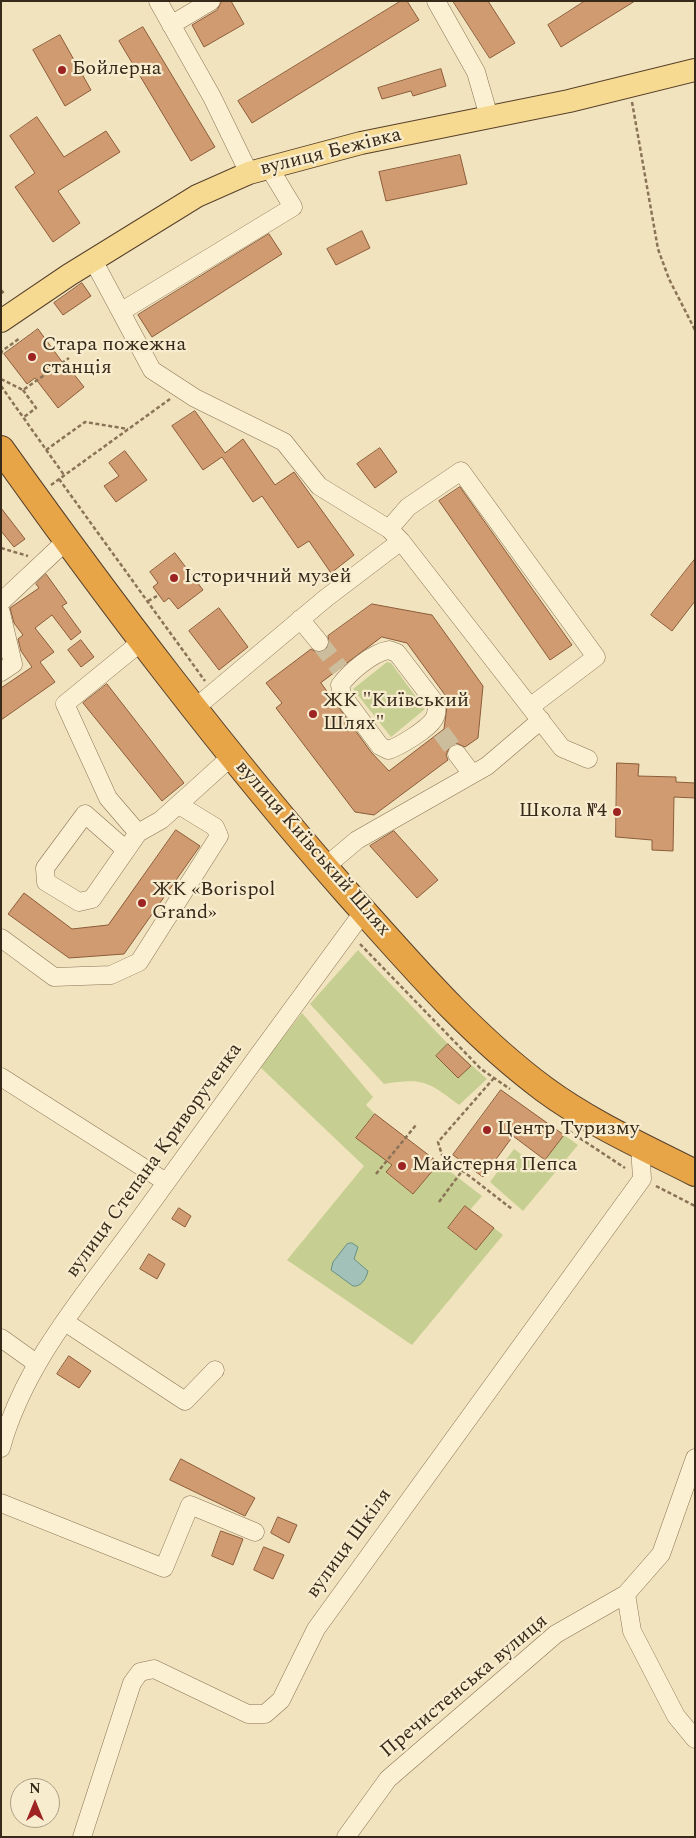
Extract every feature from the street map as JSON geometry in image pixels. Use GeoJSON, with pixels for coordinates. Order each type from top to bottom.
{"type":"FeatureCollection","features":[{"type":"Feature","properties":{"kind":"highway","name":"вулиця Київський Шлях"},"geometry":{"type":"LineString","coordinates":[[1,449],[141,642],[232,756],[364,912],[484,1039],[544,1089],[640,1145],[695,1173]]}},
{"type":"Feature","properties":{"kind":"main road","name":"вулиця Бежівка"},"geometry":{"type":"LineString","coordinates":[[1,321],[93,260],[197,196],[259,171],[362,143],[489,117],[695,70]]}},
{"type":"Feature","properties":{"kind":"street"},"geometry":{"type":"LineString","coordinates":[[122,312],[293,207],[259,171],[228,128],[158,1]]}},
{"type":"Feature","properties":{"kind":"street"},"geometry":{"type":"LineString","coordinates":[[172,25],[211,1]]}},
{"type":"Feature","properties":{"kind":"street"},"geometry":{"type":"LineString","coordinates":[[436,1],[476,72],[489,117]]}},
{"type":"Feature","properties":{"kind":"street"},"geometry":{"type":"LineString","coordinates":[[93,260],[152,370],[183,390],[284,442],[319,486],[395,535],[562,748],[588,759]]}},
{"type":"Feature","properties":{"kind":"street"},"geometry":{"type":"LineString","coordinates":[[194,709],[395,535],[408,507],[461,471],[596,657],[536,713],[487,766],[357,840],[325,867]]}},
{"type":"Feature","properties":{"kind":"street"},"geometry":{"type":"LineString","coordinates":[[1,602],[66,540]]}},
{"type":"Feature","properties":{"kind":"street"},"geometry":{"type":"LineString","coordinates":[[1,613],[13,664],[1,672]]}},
{"type":"Feature","properties":{"kind":"street"},"geometry":{"type":"LineString","coordinates":[[300,619],[319,642]]}},
{"type":"Feature","properties":{"kind":"street"},"geometry":{"type":"LineString","coordinates":[[138,833],[108,798],[65,704],[141,642]]}},
{"type":"Feature","properties":{"kind":"street"},"geometry":{"type":"LineString","coordinates":[[389,650],[397,653],[436,704],[437,726],[397,747],[388,750],[380,746],[342,695],[340,685],[343,673],[380,651],[389,650]]}},
{"type":"Feature","properties":{"kind":"street"},"geometry":{"type":"LineString","coordinates":[[457,754],[472,774]]}},
{"type":"Feature","properties":{"kind":"street"},"geometry":{"type":"LineString","coordinates":[[126,850],[85,814],[45,868],[46,882],[78,902],[92,899],[138,833],[161,820],[232,756]]}},
{"type":"Feature","properties":{"kind":"street"},"geometry":{"type":"LineString","coordinates":[[1,938],[54,977],[111,975],[139,962],[219,836],[215,827],[178,805]]}},
{"type":"Feature","properties":{"kind":"street","name":"вулиця Степана Криворученка"},"geometry":{"type":"LineString","coordinates":[[1,1448],[6,1429],[36,1362],[278,1027],[364,912]]}},
{"type":"Feature","properties":{"kind":"street"},"geometry":{"type":"LineString","coordinates":[[1,1077],[166,1182]]}},
{"type":"Feature","properties":{"kind":"street","name":"вулиця Шкіля"},"geometry":{"type":"LineString","coordinates":[[82,1837],[132,1683],[140,1672],[154,1669],[248,1714],[265,1714],[281,1700],[316,1628],[642,1179],[640,1145]]}},
{"type":"Feature","properties":{"kind":"street"},"geometry":{"type":"LineString","coordinates":[[65,1322],[185,1401],[215,1370]]}},
{"type":"Feature","properties":{"kind":"street"},"geometry":{"type":"LineString","coordinates":[[1,1338],[36,1362]]}},
{"type":"Feature","properties":{"kind":"street","name":"Пречистенська вулиця"},"geometry":{"type":"LineString","coordinates":[[346,1837],[388,1779],[556,1634],[626,1594],[661,1554],[695,1458]]}},
{"type":"Feature","properties":{"kind":"street"},"geometry":{"type":"LineString","coordinates":[[1,1503],[164,1568],[190,1505],[255,1532]]}},
{"type":"Feature","properties":{"kind":"street"},"geometry":{"type":"LineString","coordinates":[[626,1594],[632,1631],[676,1716],[695,1739]]}},
{"type":"Feature","properties":{"kind":"path"},"geometry":{"type":"LineString","coordinates":[[630,86],[658,249],[669,279],[695,330]]}},
{"type":"Feature","properties":{"kind":"path"},"geometry":{"type":"LineString","coordinates":[[1,290],[5,295]]}},
{"type":"Feature","properties":{"kind":"path"},"geometry":{"type":"LineString","coordinates":[[1,354],[2,351],[20,338]]}},
{"type":"Feature","properties":{"kind":"path"},"geometry":{"type":"LineString","coordinates":[[23,390],[69,358]]}},
{"type":"Feature","properties":{"kind":"path"},"geometry":{"type":"LineString","coordinates":[[1,380],[23,390],[36,408],[24,417]]}},
{"type":"Feature","properties":{"kind":"path"},"geometry":{"type":"LineString","coordinates":[[1,386],[64,475]]}},
{"type":"Feature","properties":{"kind":"path"},"geometry":{"type":"LineString","coordinates":[[48,487],[183,390]]}},
{"type":"Feature","properties":{"kind":"path"},"geometry":{"type":"LineString","coordinates":[[46,450],[85,422],[128,429]]}},
{"type":"Feature","properties":{"kind":"path"},"geometry":{"type":"LineString","coordinates":[[59,479],[214,692]]}},
{"type":"Feature","properties":{"kind":"path"},"geometry":{"type":"LineString","coordinates":[[1,548],[44,561]]}},
{"type":"Feature","properties":{"kind":"path"},"geometry":{"type":"LineString","coordinates":[[148,601],[157,596]]}},
{"type":"Feature","properties":{"kind":"path"},"geometry":{"type":"LineString","coordinates":[[494,1078],[438,1142],[442,1155],[512,1210]]}},
{"type":"Feature","properties":{"kind":"path"},"geometry":{"type":"LineString","coordinates":[[376,1174],[416,1125]]}},
{"type":"Feature","properties":{"kind":"path"},"geometry":{"type":"LineString","coordinates":[[439,1202],[462,1171]]}},
{"type":"Feature","properties":{"kind":"green space"},"geometry":{"type":"Polygon","coordinates":[[[387,662],[391,663],[425,709],[391,737],[353,689],[387,662]]]}},
{"type":"Feature","properties":{"kind":"green space"},"geometry":{"type":"Polygon","coordinates":[[[358,950],[448,1044],[487,1079],[459,1105],[424,1083],[408,1081],[384,1084],[310,1004],[358,950]]]}},
{"type":"Feature","properties":{"kind":"green space"},"geometry":{"type":"Polygon","coordinates":[[[302,1013],[373,1097],[366,1105],[375,1114],[357,1138],[392,1165],[386,1173],[413,1194],[439,1163],[482,1196],[470,1210],[465,1206],[448,1229],[476,1250],[494,1228],[503,1235],[412,1345],[287,1260],[364,1166],[260,1067],[302,1013]]]}},
{"type":"Feature","properties":{"kind":"green space"},"geometry":{"type":"Polygon","coordinates":[[[564,1135],[578,1145],[523,1211],[490,1182],[514,1149],[540,1168],[564,1135]]]}},
{"type":"Feature","properties":{"kind":"water"},"geometry":{"type":"Polygon","coordinates":[[[352,1243],[358,1247],[354,1259],[368,1271],[363,1282],[356,1286],[353,1286],[331,1270],[333,1262],[347,1244],[352,1243]]]}},
{"type":"Feature","properties":{"kind":"building"},"geometry":{"type":"Polygon","coordinates":[[[222,1],[231,1],[244,24],[204,47],[192,25],[217,10],[222,1]]]}},
{"type":"Feature","properties":{"kind":"building"},"geometry":{"type":"Polygon","coordinates":[[[401,1],[407,1],[419,20],[252,123],[238,101],[401,1]]]}},
{"type":"Feature","properties":{"kind":"building"},"geometry":{"type":"Polygon","coordinates":[[[453,1],[488,1],[515,43],[490,58],[453,1]]]}},
{"type":"Feature","properties":{"kind":"building"},"geometry":{"type":"Polygon","coordinates":[[[585,1],[635,1],[561,47],[548,25],[585,1]]]}},
{"type":"Feature","properties":{"kind":"building"},"geometry":{"type":"Polygon","coordinates":[[[143,27],[215,147],[191,161],[119,41],[143,27]]]}},
{"type":"Feature","properties":{"kind":"building","name":"Бойлерна"},"geometry":{"type":"Polygon","coordinates":[[[60,35],[91,90],[65,106],[33,50],[60,35]]]}},
{"type":"Feature","properties":{"kind":"building"},"geometry":{"type":"Polygon","coordinates":[[[441,69],[446,86],[413,96],[411,91],[382,99],[378,88],[441,69]]]}},
{"type":"Feature","properties":{"kind":"building"},"geometry":{"type":"Polygon","coordinates":[[[37,117],[64,157],[106,131],[120,152],[58,191],[80,223],[53,242],[15,187],[35,173],[10,136],[37,117]]]}},
{"type":"Feature","properties":{"kind":"building"},"geometry":{"type":"Polygon","coordinates":[[[460,155],[467,184],[386,201],[379,172],[460,155]]]}},
{"type":"Feature","properties":{"kind":"building"},"geometry":{"type":"Polygon","coordinates":[[[362,231],[370,248],[336,265],[327,249],[362,231]]]}},
{"type":"Feature","properties":{"kind":"building"},"geometry":{"type":"Polygon","coordinates":[[[269,234],[282,254],[152,337],[138,315],[269,234]]]}},
{"type":"Feature","properties":{"kind":"building"},"geometry":{"type":"Polygon","coordinates":[[[82,283],[91,296],[63,315],[54,303],[82,283]]]}},
{"type":"Feature","properties":{"kind":"building"},"geometry":{"type":"Polygon","coordinates":[[[38,329],[71,374],[73,373],[84,387],[58,408],[35,378],[27,384],[4,354],[38,329]]]}},
{"type":"Feature","properties":{"kind":"building"},"geometry":{"type":"Polygon","coordinates":[[[195,411],[225,453],[243,439],[275,485],[294,472],[354,555],[331,573],[309,541],[298,548],[262,496],[253,502],[222,457],[203,470],[172,426],[195,411]]]}},
{"type":"Feature","properties":{"kind":"building"},"geometry":{"type":"Polygon","coordinates":[[[380,448],[397,472],[375,488],[357,464],[380,448]]]}},
{"type":"Feature","properties":{"kind":"building"},"geometry":{"type":"Polygon","coordinates":[[[125,451],[147,480],[116,502],[104,486],[119,476],[109,463],[125,451]]]}},
{"type":"Feature","properties":{"kind":"building"},"geometry":{"type":"Polygon","coordinates":[[[460,487],[572,645],[550,660],[439,501],[460,487]]]}},
{"type":"Feature","properties":{"kind":"building"},"geometry":{"type":"Polygon","coordinates":[[[1,508],[25,539],[14,547],[1,531],[1,508]]]}},
{"type":"Feature","properties":{"kind":"building","name":"Історичний музей"},"geometry":{"type":"Polygon","coordinates":[[[175,553],[203,590],[178,609],[169,598],[164,602],[153,587],[158,583],[150,572],[175,553]]]}},
{"type":"Feature","properties":{"kind":"building"},"geometry":{"type":"Polygon","coordinates":[[[695,559],[695,601],[672,631],[651,615],[695,559]]]}},
{"type":"Feature","properties":{"kind":"building"},"geometry":{"type":"Polygon","coordinates":[[[46,574],[67,603],[62,606],[81,632],[71,640],[52,615],[35,628],[54,652],[40,662],[55,682],[1,720],[1,688],[32,667],[21,651],[18,639],[23,635],[14,623],[10,608],[39,588],[36,584],[46,574]]]}},
{"type":"Feature","properties":{"kind":"building","name":"ЖК \"Київський Шлях\""},"geometry":{"type":"Polygon","coordinates":[[[372,604],[432,615],[483,686],[478,738],[465,747],[456,743],[450,746],[446,755],[448,760],[374,815],[355,812],[276,708],[282,703],[266,683],[311,649],[316,652],[325,650],[329,645],[328,636],[372,604]],[[382,637],[321,683],[371,752],[389,771],[444,729],[448,699],[407,643],[382,637]]]}},
{"type":"Feature","properties":{"kind":"building"},"geometry":{"type":"Polygon","coordinates":[[[219,608],[248,647],[219,670],[189,631],[219,608]]]}},
{"type":"Feature","properties":{"kind":"building"},"geometry":{"type":"Polygon","coordinates":[[[81,640],[94,657],[81,667],[68,650],[81,640]]]}},
{"type":"Feature","properties":{"kind":"building"},"geometry":{"type":"Polygon","coordinates":[[[107,684],[184,783],[162,801],[83,703],[107,684]]]}},
{"type":"Feature","properties":{"kind":"building"},"geometry":{"type":"Polygon","coordinates":[[[617,763],[639,764],[638,776],[676,777],[676,782],[695,783],[695,798],[674,797],[673,851],[652,850],[652,840],[616,837],[617,763]]]}},
{"type":"Feature","properties":{"kind":"building","name":"ЖК «Borispol Grand»"},"geometry":{"type":"Polygon","coordinates":[[[176,830],[200,846],[124,954],[69,958],[8,914],[24,893],[72,929],[108,925],[176,830]]]}},
{"type":"Feature","properties":{"kind":"building"},"geometry":{"type":"Polygon","coordinates":[[[394,831],[438,880],[417,898],[370,846],[394,831]]]}},
{"type":"Feature","properties":{"kind":"building"},"geometry":{"type":"Polygon","coordinates":[[[448,1044],[471,1066],[458,1078],[436,1056],[448,1044]]]}},
{"type":"Feature","properties":{"kind":"building"},"geometry":{"type":"Polygon","coordinates":[[[501,1090],[564,1135],[545,1160],[513,1136],[483,1177],[453,1155],[501,1090]]]}},
{"type":"Feature","properties":{"kind":"building"},"geometry":{"type":"Polygon","coordinates":[[[375,1114],[439,1163],[413,1194],[386,1172],[392,1165],[356,1138],[375,1114]]]}},
{"type":"Feature","properties":{"kind":"building"},"geometry":{"type":"Polygon","coordinates":[[[465,1206],[494,1228],[476,1250],[448,1228],[465,1206]]]}},
{"type":"Feature","properties":{"kind":"building"},"geometry":{"type":"Polygon","coordinates":[[[179,1208],[191,1216],[185,1227],[172,1219],[179,1208]]]}},
{"type":"Feature","properties":{"kind":"building"},"geometry":{"type":"Polygon","coordinates":[[[149,1254],[165,1264],[157,1279],[140,1269],[149,1254]]]}},
{"type":"Feature","properties":{"kind":"building"},"geometry":{"type":"Polygon","coordinates":[[[69,1356],[91,1371],[79,1388],[57,1374],[69,1356]]]}},
{"type":"Feature","properties":{"kind":"building"},"geometry":{"type":"Polygon","coordinates":[[[181,1459],[255,1498],[245,1516],[170,1480],[181,1459]]]}},
{"type":"Feature","properties":{"kind":"building"},"geometry":{"type":"Polygon","coordinates":[[[278,1517],[297,1525],[289,1543],[271,1533],[278,1517]]]}},
{"type":"Feature","properties":{"kind":"building"},"geometry":{"type":"Polygon","coordinates":[[[221,1531],[243,1539],[233,1565],[212,1556],[221,1531]]]}},
{"type":"Feature","properties":{"kind":"building"},"geometry":{"type":"Polygon","coordinates":[[[264,1547],[284,1555],[273,1579],[254,1570],[264,1547]]]}},
{"type":"Feature","properties":{"kind":"tunnel"},"geometry":{"type":"LineString","coordinates":[[319,642],[340,669]]}},
{"type":"Feature","properties":{"kind":"tunnel"},"geometry":{"type":"LineString","coordinates":[[441,732],[457,754]]}},
{"type":"Feature","properties":{"kind":"place","name":"Бойлерна"},"geometry":{"type":"Point","coordinates":[62,70]}},
{"type":"Feature","properties":{"kind":"place","name":"Стара пожежна станція"},"geometry":{"type":"Point","coordinates":[32,357]}},
{"type":"Feature","properties":{"kind":"place","name":"Історичний музей"},"geometry":{"type":"Point","coordinates":[174,578]}},
{"type":"Feature","properties":{"kind":"place","name":"ЖК \"Київський Шлях\""},"geometry":{"type":"Point","coordinates":[313,714]}},
{"type":"Feature","properties":{"kind":"place","name":"Школа №4"},"geometry":{"type":"Point","coordinates":[617,812]}},
{"type":"Feature","properties":{"kind":"place","name":"ЖК «Borispol Grand»"},"geometry":{"type":"Point","coordinates":[142,903]}},
{"type":"Feature","properties":{"kind":"place","name":"Центр Туризму"},"geometry":{"type":"Point","coordinates":[487,1130]}},
{"type":"Feature","properties":{"kind":"place","name":"Майстерня Пепса"},"geometry":{"type":"Point","coordinates":[402,1166]}}]}
